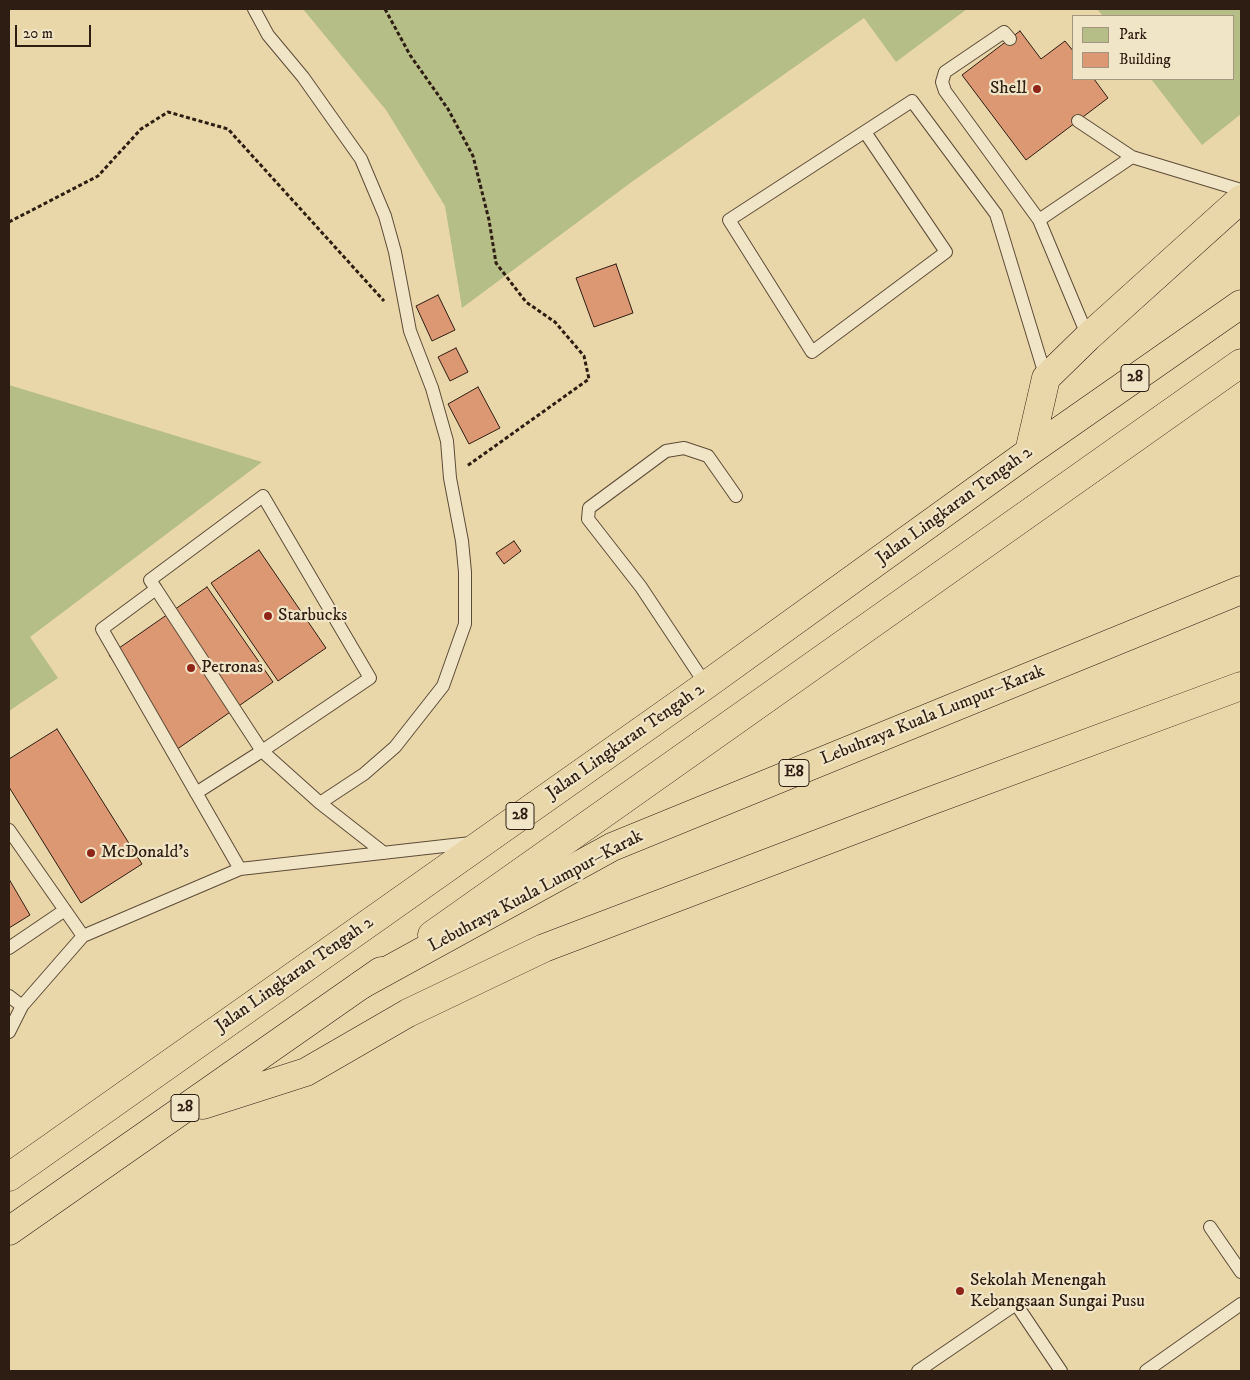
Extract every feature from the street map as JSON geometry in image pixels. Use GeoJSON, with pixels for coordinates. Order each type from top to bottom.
{"type":"FeatureCollection","features":[{"type":"Feature","properties":{"kind":"highway"},"geometry":{"type":"LineString","coordinates":[[1029,452],[1046,378],[1088,337],[1241,199]]}},
{"type":"Feature","properties":{"kind":"highway","name":"Jalan Lingkaran Tengah 2"},"geometry":{"type":"LineString","coordinates":[[9,1176],[706,685],[1029,452],[1241,304]]}},
{"type":"Feature","properties":{"kind":"highway","name":"28"},"geometry":{"type":"LineString","coordinates":[[9,1231],[1241,364]]}},
{"type":"Feature","properties":{"kind":"highway","name":"Lebuhraya Kuala Lumpur–Karak"},"geometry":{"type":"LineString","coordinates":[[361,985],[612,847],[1241,590]]}},
{"type":"Feature","properties":{"kind":"highway"},"geometry":{"type":"LineString","coordinates":[[176,1114],[306,1072],[408,1013],[544,948],[925,802],[1241,686]]}},
{"type":"Feature","properties":{"kind":"lane"},"geometry":{"type":"LineString","coordinates":[[254,9],[268,35],[303,77],[362,159],[385,216],[395,252],[410,332],[432,388],[447,441],[450,478],[462,541],[465,624],[443,686],[394,747],[364,774],[320,803]]}},
{"type":"Feature","properties":{"kind":"lane"},"geometry":{"type":"LineString","coordinates":[[1010,39],[1004,32],[946,72],[942,82],[945,91],[1039,220],[1088,337]]}},
{"type":"Feature","properties":{"kind":"lane"},"geometry":{"type":"LineString","coordinates":[[865,132],[946,252],[812,352],[729,220],[912,101],[996,214],[1046,378]]}},
{"type":"Feature","properties":{"kind":"lane"},"geometry":{"type":"LineString","coordinates":[[1078,121],[1132,157],[1241,190]]}},
{"type":"Feature","properties":{"kind":"lane"},"geometry":{"type":"LineString","coordinates":[[1039,220],[1132,157]]}},
{"type":"Feature","properties":{"kind":"lane"},"geometry":{"type":"LineString","coordinates":[[706,685],[641,587],[588,519],[589,508],[666,451],[684,448],[708,456],[736,496]]}},
{"type":"Feature","properties":{"kind":"lane"},"geometry":{"type":"LineString","coordinates":[[196,793],[262,752],[370,678],[263,496],[150,580],[262,752],[320,803],[384,853]]}},
{"type":"Feature","properties":{"kind":"lane"},"geometry":{"type":"LineString","coordinates":[[156,589],[102,629],[240,869]]}},
{"type":"Feature","properties":{"kind":"lane"},"geometry":{"type":"LineString","coordinates":[[9,830],[83,936]]}},
{"type":"Feature","properties":{"kind":"lane"},"geometry":{"type":"LineString","coordinates":[[9,1032],[22,1006],[83,936],[240,869],[484,842]]}},
{"type":"Feature","properties":{"kind":"lane"},"geometry":{"type":"LineString","coordinates":[[9,948],[65,910]]}},
{"type":"Feature","properties":{"kind":"lane"},"geometry":{"type":"LineString","coordinates":[[9,996],[22,1006]]}},
{"type":"Feature","properties":{"kind":"lane"},"geometry":{"type":"LineString","coordinates":[[1210,1227],[1241,1272]]}},
{"type":"Feature","properties":{"kind":"lane"},"geometry":{"type":"LineString","coordinates":[[918,1371],[1016,1304],[1056,1369]]}},
{"type":"Feature","properties":{"kind":"lane"},"geometry":{"type":"LineString","coordinates":[[1146,1371],[1241,1304]]}},
{"type":"Feature","properties":{"kind":"path"},"geometry":{"type":"LineString","coordinates":[[385,9],[410,55],[448,109],[473,156],[489,220],[496,263],[526,302],[555,322],[584,356],[589,379],[450,478]]}},
{"type":"Feature","properties":{"kind":"path"},"geometry":{"type":"LineString","coordinates":[[10,220],[98,176],[141,129],[168,112],[177,114],[228,129],[323,232],[410,332]]}},
{"type":"Feature","properties":{"kind":"green space"},"geometry":{"type":"Polygon","coordinates":[[[303,9],[967,9],[896,62],[864,18],[633,181],[462,308],[445,206],[386,110],[303,9]]]}},
{"type":"Feature","properties":{"kind":"green space"},"geometry":{"type":"Polygon","coordinates":[[[1097,9],[1241,9],[1241,114],[1202,145],[1152,80],[1235,80],[1235,15],[1102,15],[1097,9]]]}},
{"type":"Feature","properties":{"kind":"green space"},"geometry":{"type":"Polygon","coordinates":[[[9,385],[262,462],[30,637],[58,678],[9,711],[9,385]]]}},
{"type":"Feature","properties":{"kind":"building","name":"Shell"},"geometry":{"type":"Polygon","coordinates":[[[1020,31],[1041,59],[1065,41],[1072,50],[1072,80],[1095,80],[1108,98],[1026,160],[962,75],[1020,31]]]}},
{"type":"Feature","properties":{"kind":"building"},"geometry":{"type":"Polygon","coordinates":[[[616,264],[633,313],[594,327],[576,278],[616,264]]]}},
{"type":"Feature","properties":{"kind":"building"},"geometry":{"type":"Polygon","coordinates":[[[438,295],[455,330],[432,341],[416,306],[438,295]]]}},
{"type":"Feature","properties":{"kind":"building"},"geometry":{"type":"Polygon","coordinates":[[[456,348],[468,372],[450,381],[438,357],[456,348]]]}},
{"type":"Feature","properties":{"kind":"building"},"geometry":{"type":"Polygon","coordinates":[[[478,387],[500,428],[469,444],[448,404],[478,387]]]}},
{"type":"Feature","properties":{"kind":"building"},"geometry":{"type":"Polygon","coordinates":[[[514,541],[521,551],[504,564],[496,553],[514,541]]]}},
{"type":"Feature","properties":{"kind":"building","name":"Starbucks"},"geometry":{"type":"Polygon","coordinates":[[[259,550],[326,648],[278,681],[211,583],[259,550]]]}},
{"type":"Feature","properties":{"kind":"building","name":"Petronas"},"geometry":{"type":"Polygon","coordinates":[[[207,587],[273,682],[176,750],[109,655],[207,587]]]}},
{"type":"Feature","properties":{"kind":"building"},"geometry":{"type":"Polygon","coordinates":[[[57,729],[142,864],[81,903],[9,787],[9,759],[57,729]]]}},
{"type":"Feature","properties":{"kind":"building"},"geometry":{"type":"Polygon","coordinates":[[[9,879],[30,915],[9,928],[9,879]]]}},
{"type":"Feature","properties":{"kind":"place","name":"Shell"},"geometry":{"type":"Point","coordinates":[1037,89]}},
{"type":"Feature","properties":{"kind":"place","name":"Starbucks"},"geometry":{"type":"Point","coordinates":[268,616]}},
{"type":"Feature","properties":{"kind":"place","name":"Petronas"},"geometry":{"type":"Point","coordinates":[191,668]}},
{"type":"Feature","properties":{"kind":"place","name":"McDonald's"},"geometry":{"type":"Point","coordinates":[91,853]}},
{"type":"Feature","properties":{"kind":"place","name":"Sekolah Menengah Kebangsaan Sungai Pusu"},"geometry":{"type":"Point","coordinates":[960,1291]}}]}
